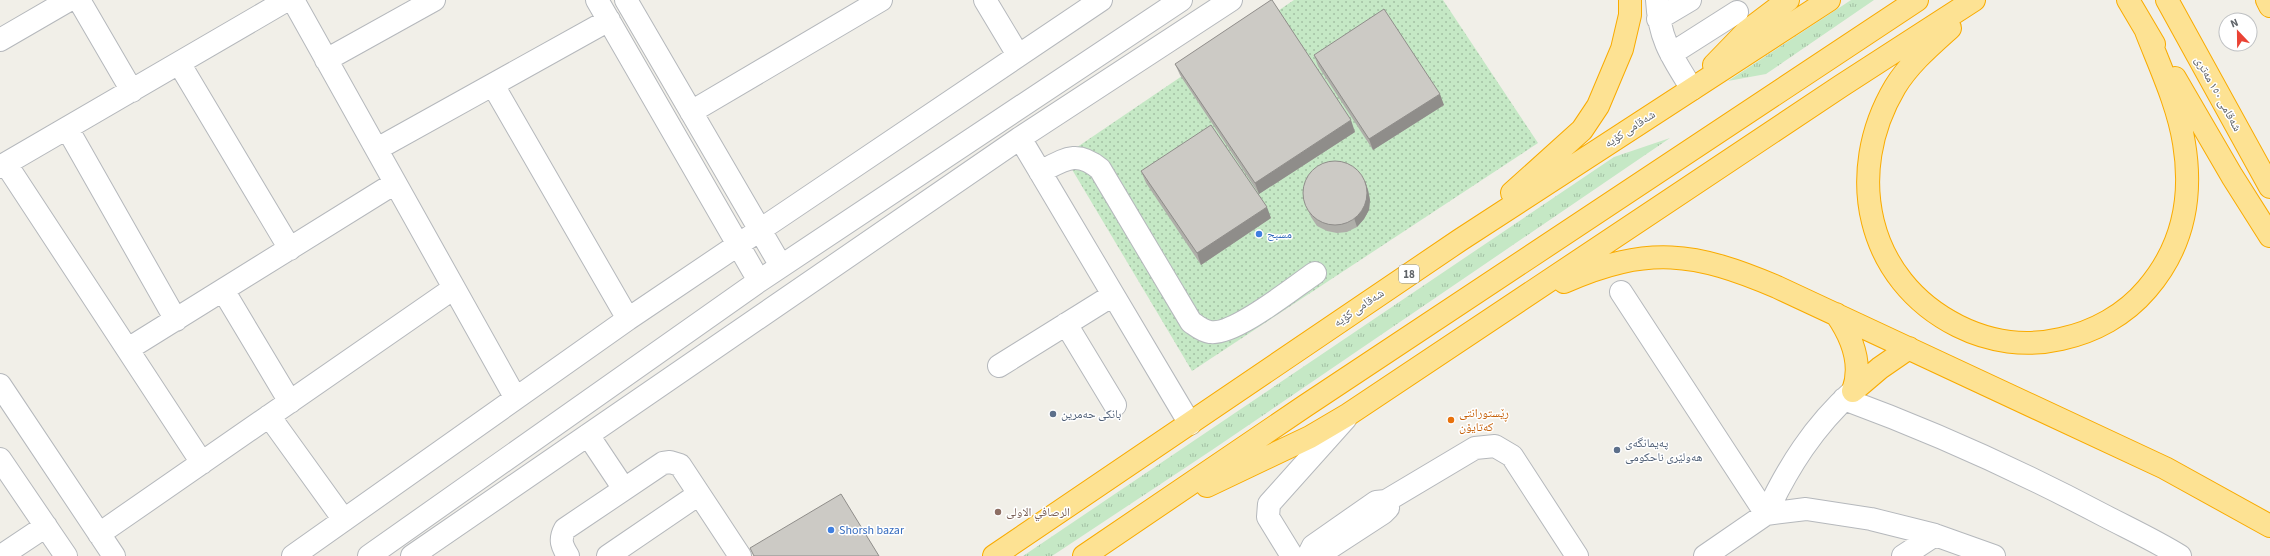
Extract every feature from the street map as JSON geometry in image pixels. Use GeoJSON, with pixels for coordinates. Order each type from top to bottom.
{"type":"FeatureCollection","features":[{"type":"Feature","properties":{"kind":"highway"},"geometry":{"type":"LineString","coordinates":[[1460,240],[1582,130],[1598,106],[1622,49],[1630,15],[1630,0]]}},
{"type":"Feature","properties":{"kind":"highway"},"geometry":{"type":"LineString","coordinates":[[1692,89],[1731,46],[1768,14],[1788,0]]}},
{"type":"Feature","properties":{"kind":"highway","name":"شەقامی کۆیە"},"geometry":{"type":"LineString","coordinates":[[994,556],[1460,240],[1829,0]]}},
{"type":"Feature","properties":{"kind":"highway"},"geometry":{"type":"LineString","coordinates":[[1084,556],[1299,411],[1917,0]]}},
{"type":"Feature","properties":{"kind":"highway"},"geometry":{"type":"LineString","coordinates":[[1143,516],[1310,437],[1350,414],[1521,301],[1575,262],[1974,0]]}},
{"type":"Feature","properties":{"kind":"highway"},"geometry":{"type":"LineString","coordinates":[[1982,0],[1914,61],[1896,86],[1881,114],[1872,143],[1868,173],[1868,196],[1874,228],[1882,250],[1894,271],[1909,290],[1926,306],[1946,320],[1970,332],[1995,339],[2021,343],[2048,342],[2074,336],[2098,326],[2121,313],[2141,296],[2160,274],[2174,250],[2184,223],[2188,195],[2184,143],[2179,120],[2146,31]]}},
{"type":"Feature","properties":{"kind":"highway"},"geometry":{"type":"LineString","coordinates":[[2128,0],[2232,176],[2270,236]]}},
{"type":"Feature","properties":{"kind":"highway","name":"شەقامی ١٥٠ مەتری"},"geometry":{"type":"LineString","coordinates":[[2167,0],[2270,187]]}},
{"type":"Feature","properties":{"kind":"highway"},"geometry":{"type":"LineString","coordinates":[[2267,0],[2270,6]]}},
{"type":"Feature","properties":{"kind":"highway"},"geometry":{"type":"LineString","coordinates":[[1521,301],[1594,269],[1614,263],[1636,259],[1678,257],[1721,265],[1741,272],[1836,314],[2165,468],[2270,526]]}},
{"type":"Feature","properties":{"kind":"highway"},"geometry":{"type":"LineString","coordinates":[[1836,314],[1850,336],[1854,348],[1857,381],[1848,395]]}},
{"type":"Feature","properties":{"kind":"highway"},"geometry":{"type":"LineString","coordinates":[[1848,395],[1880,368],[1909,348]]}},
{"type":"Feature","properties":{"kind":"street"},"geometry":{"type":"LineString","coordinates":[[0,40],[69,0]]}},
{"type":"Feature","properties":{"kind":"street"},"geometry":{"type":"LineString","coordinates":[[79,0],[132,91]]}},
{"type":"Feature","properties":{"kind":"street"},"geometry":{"type":"LineString","coordinates":[[202,463],[128,349],[3,166],[287,0]]}},
{"type":"Feature","properties":{"kind":"street"},"geometry":{"type":"LineString","coordinates":[[293,0],[515,397]]}},
{"type":"Feature","properties":{"kind":"street"},"geometry":{"type":"LineString","coordinates":[[326,60],[434,0]]}},
{"type":"Feature","properties":{"kind":"street"},"geometry":{"type":"LineString","coordinates":[[597,0],[759,281]]}},
{"type":"Feature","properties":{"kind":"street"},"geometry":{"type":"LineString","coordinates":[[626,0],[781,266]]}},
{"type":"Feature","properties":{"kind":"street"},"geometry":{"type":"LineString","coordinates":[[691,112],[881,0]]}},
{"type":"Feature","properties":{"kind":"street"},"geometry":{"type":"LineString","coordinates":[[985,0],[1018,55]]}},
{"type":"Feature","properties":{"kind":"street"},"geometry":{"type":"LineString","coordinates":[[293,556],[515,397],[628,319],[1101,0]]}},
{"type":"Feature","properties":{"kind":"street"},"geometry":{"type":"LineString","coordinates":[[369,556],[759,281],[1181,0]]}},
{"type":"Feature","properties":{"kind":"street"},"geometry":{"type":"LineString","coordinates":[[412,556],[1020,138],[1231,0]]}},
{"type":"Feature","properties":{"kind":"street"},"geometry":{"type":"LineString","coordinates":[[1690,0],[1657,9],[1665,43],[1692,89]]}},
{"type":"Feature","properties":{"kind":"street"},"geometry":{"type":"LineString","coordinates":[[1671,54],[1734,6],[1749,18],[1768,14]]}},
{"type":"Feature","properties":{"kind":"street"},"geometry":{"type":"LineString","coordinates":[[376,149],[609,20]]}},
{"type":"Feature","properties":{"kind":"street"},"geometry":{"type":"LineString","coordinates":[[179,63],[290,248]]}},
{"type":"Feature","properties":{"kind":"street"},"geometry":{"type":"LineString","coordinates":[[493,85],[628,319]]}},
{"type":"Feature","properties":{"kind":"street"},"geometry":{"type":"LineString","coordinates":[[67,128],[176,320]]}},
{"type":"Feature","properties":{"kind":"street"},"geometry":{"type":"LineString","coordinates":[[1020,138],[1190,424]]}},
{"type":"Feature","properties":{"kind":"street"},"geometry":{"type":"LineString","coordinates":[[1040,172],[1069,157],[1077,157],[1089,161],[1100,169],[1191,322],[1202,330],[1211,332],[1231,328],[1315,273]]}},
{"type":"Feature","properties":{"kind":"street"},"geometry":{"type":"LineString","coordinates":[[128,349],[395,183]]}},
{"type":"Feature","properties":{"kind":"street"},"geometry":{"type":"LineString","coordinates":[[99,534],[454,288]]}},
{"type":"Feature","properties":{"kind":"street"},"geometry":{"type":"LineString","coordinates":[[223,290],[290,402]]}},
{"type":"Feature","properties":{"kind":"street"},"geometry":{"type":"LineString","coordinates":[[1621,292],[1766,514]]}},
{"type":"Feature","properties":{"kind":"street"},"geometry":{"type":"LineString","coordinates":[[999,366],[1113,295]]}},
{"type":"Feature","properties":{"kind":"street"},"geometry":{"type":"LineString","coordinates":[[1066,324],[1115,405]]}},
{"type":"Feature","properties":{"kind":"street"},"geometry":{"type":"LineString","coordinates":[[0,385],[114,556]]}},
{"type":"Feature","properties":{"kind":"street"},"geometry":{"type":"LineString","coordinates":[[1766,514],[1780,482],[1798,452],[1820,424],[1848,395],[1963,446],[2059,492],[2150,538],[2180,556]]}},
{"type":"Feature","properties":{"kind":"street"},"geometry":{"type":"LineString","coordinates":[[1292,556],[1268,517],[1269,504],[1350,414]]}},
{"type":"Feature","properties":{"kind":"street"},"geometry":{"type":"LineString","coordinates":[[269,416],[344,520]]}},
{"type":"Feature","properties":{"kind":"street"},"geometry":{"type":"LineString","coordinates":[[588,435],[624,489]]}},
{"type":"Feature","properties":{"kind":"street"},"geometry":{"type":"LineString","coordinates":[[1313,556],[1310,552],[1313,546],[1376,502],[1386,502],[1475,448],[1494,446],[1512,456],[1578,556]]}},
{"type":"Feature","properties":{"kind":"street"},"geometry":{"type":"LineString","coordinates":[[0,459],[66,556]]}},
{"type":"Feature","properties":{"kind":"street"},"geometry":{"type":"LineString","coordinates":[[568,556],[561,545],[561,536],[564,529],[663,463],[670,462],[680,465],[740,556]]}},
{"type":"Feature","properties":{"kind":"street"},"geometry":{"type":"LineString","coordinates":[[608,556],[699,494]]}},
{"type":"Feature","properties":{"kind":"street"},"geometry":{"type":"LineString","coordinates":[[1318,556],[1386,510],[1388,506],[1386,502]]}},
{"type":"Feature","properties":{"kind":"street"},"geometry":{"type":"LineString","coordinates":[[1705,556],[1766,514],[1806,509],[1871,519],[1935,535],[1994,556]]}},
{"type":"Feature","properties":{"kind":"street"},"geometry":{"type":"LineString","coordinates":[[1,556],[46,526]]}},
{"type":"Feature","properties":{"kind":"street"},"geometry":{"type":"LineString","coordinates":[[1903,556],[1935,535]]}},
{"type":"Feature","properties":{"kind":"green space"},"geometry":{"type":"Polygon","coordinates":[[[1294,0],[1443,0],[1538,143],[1192,371],[1064,156],[1294,0]]]}},
{"type":"Feature","properties":{"kind":"green space"},"geometry":{"type":"Polygon","coordinates":[[[1851,0],[1874,0],[1766,74],[1728,81],[1851,0]]]}},
{"type":"Feature","properties":{"kind":"green space"},"geometry":{"type":"Polygon","coordinates":[[[1670,138],[1212,450],[1052,556],[1023,556],[1614,157],[1670,138]]]}},
{"type":"Feature","properties":{"kind":"building"},"geometry":{"type":"Polygon","coordinates":[[[1271,0],[1351,120],[1255,183],[1175,64],[1271,0]]]}},
{"type":"Feature","properties":{"kind":"building"},"geometry":{"type":"Polygon","coordinates":[[[1384,9],[1440,94],[1369,139],[1314,55],[1384,9]]]}},
{"type":"Feature","properties":{"kind":"building"},"geometry":{"type":"Polygon","coordinates":[[[1211,125],[1267,207],[1197,253],[1141,171],[1211,125]]]}},
{"type":"Feature","properties":{"kind":"building"},"geometry":{"type":"Polygon","coordinates":[[[1335,161],[1353,167],[1361,175],[1367,193],[1361,211],[1353,219],[1335,225],[1317,219],[1309,211],[1303,193],[1309,175],[1317,167],[1335,161]]]}},
{"type":"Feature","properties":{"kind":"building","name":"Shorsh bazar"},"geometry":{"type":"Polygon","coordinates":[[[841,494],[879,556],[754,556],[750,548],[841,494]]]}},
{"type":"Feature","properties":{"kind":"place","name":"مسبح"},"geometry":{"type":"Point","coordinates":[1259,234]}},
{"type":"Feature","properties":{"kind":"place","name":"بانكی حه‌مرین"},"geometry":{"type":"Point","coordinates":[1053,414]}},
{"type":"Feature","properties":{"kind":"place","name":"ڕێستورانتی کەتایۆن"},"geometry":{"type":"Point","coordinates":[1451,420]}},
{"type":"Feature","properties":{"kind":"place","name":"پەیمانگەی هەولێری ناحکومی"},"geometry":{"type":"Point","coordinates":[1617,450]}},
{"type":"Feature","properties":{"kind":"place","name":"الرصافي الاولى"},"geometry":{"type":"Point","coordinates":[998,512]}},
{"type":"Feature","properties":{"kind":"place","name":"Shorsh bazar"},"geometry":{"type":"Point","coordinates":[831,530]}}]}
